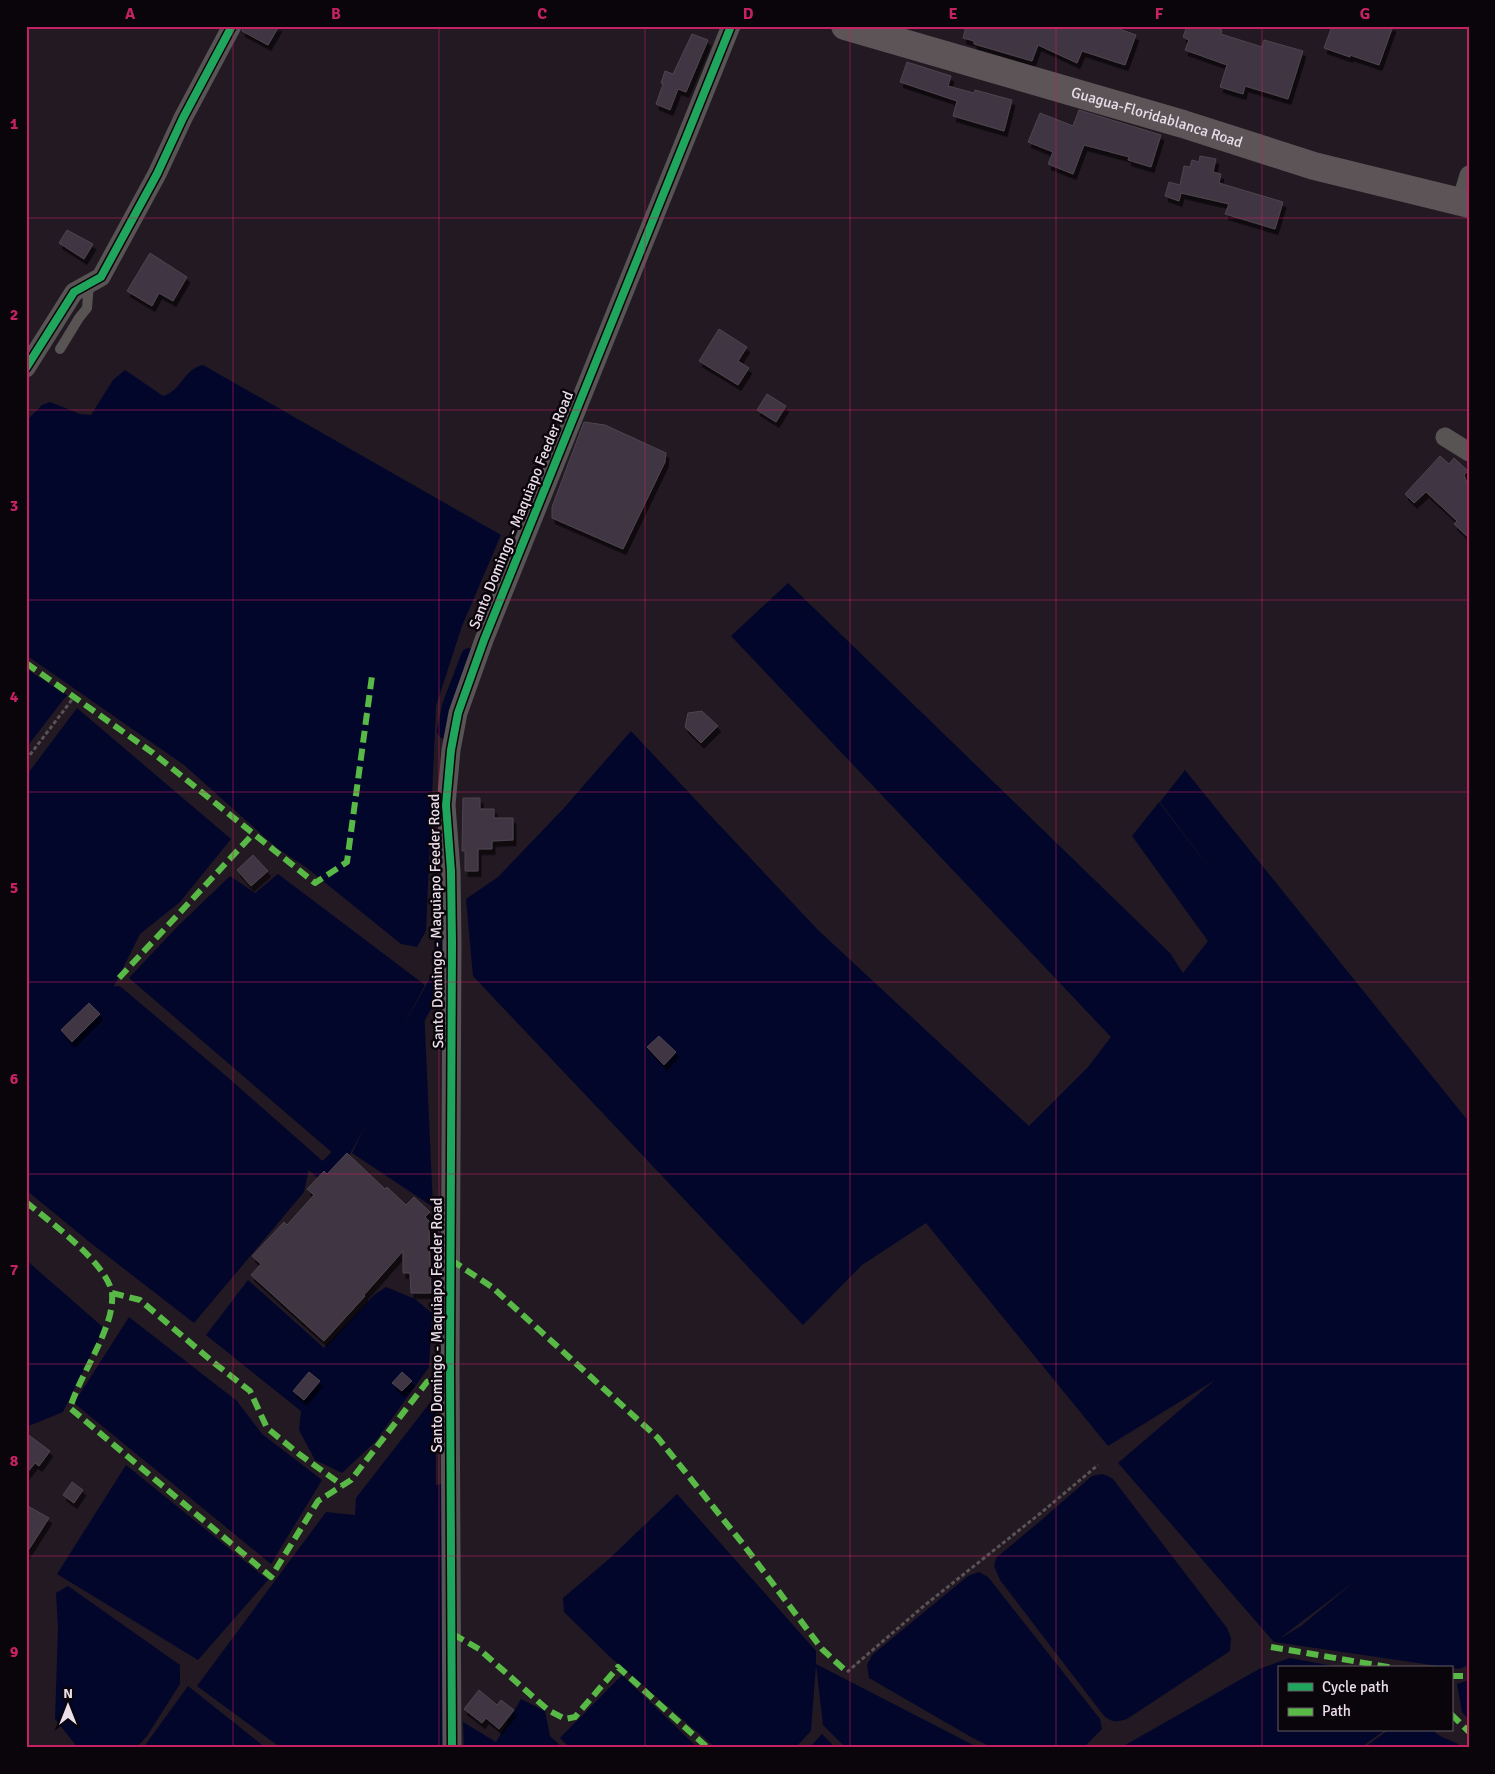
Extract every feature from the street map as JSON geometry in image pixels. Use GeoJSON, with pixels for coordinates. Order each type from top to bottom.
{"type":"FeatureCollection","features":[{"type":"Feature","properties":{"kind":"main road","name":"Guagua-Floridablanca Road"},"geometry":{"type":"LineString","coordinates":[[845,26],[1183,124],[1314,166],[1465,203]]}},
{"type":"Feature","properties":{"kind":"street"},"geometry":{"type":"LineString","coordinates":[[26,368],[74,292],[101,277],[157,174],[183,118],[232,26]]}},
{"type":"Feature","properties":{"kind":"street","name":"Santo Domingo - Maquiapo Feeder Road"},"geometry":{"type":"LineString","coordinates":[[452,1748],[450,1366],[452,942],[451,871],[446,805],[451,750],[458,713],[475,663],[731,26]]}},
{"type":"Feature","properties":{"kind":"street"},"geometry":{"type":"LineString","coordinates":[[1465,203],[1469,175]]}},
{"type":"Feature","properties":{"kind":"street"},"geometry":{"type":"LineString","coordinates":[[1445,438],[1469,452]]}},
{"type":"Feature","properties":{"kind":"lane"},"geometry":{"type":"LineString","coordinates":[[60,349],[78,318],[87,308],[89,282]]}},
{"type":"Feature","properties":{"kind":"path"},"geometry":{"type":"LineString","coordinates":[[26,760],[74,697]]}},
{"type":"Feature","properties":{"kind":"path"},"geometry":{"type":"LineString","coordinates":[[847,1672],[1098,1464]]}},
{"type":"Feature","properties":{"kind":"water"},"geometry":{"type":"Polygon","coordinates":[[[203,365],[501,535],[462,626],[436,706],[426,931],[417,947],[401,944],[307,868],[277,848],[184,765],[26,655],[26,421],[42,405],[50,402],[80,414],[91,415],[113,380],[125,370],[163,396],[175,389],[191,371],[203,365]]]}},
{"type":"Feature","properties":{"kind":"water"},"geometry":{"type":"Polygon","coordinates":[[[788,583],[1170,953],[1183,973],[1208,941],[1132,836],[1159,802],[1220,882],[1160,802],[1185,770],[1469,1122],[1469,1665],[1459,1669],[1452,1668],[1452,1666],[1438,1666],[1274,1642],[1118,1463],[1215,1380],[1108,1446],[926,1223],[862,1265],[803,1325],[473,976],[466,899],[498,877],[564,808],[631,731],[818,930],[1029,1126],[1088,1067],[1111,1037],[731,636],[788,583]],[[1355,1581],[1279,1639],[1301,1626],[1355,1581]]]}},
{"type":"Feature","properties":{"kind":"water"},"geometry":{"type":"Polygon","coordinates":[[[26,669],[67,695],[26,748],[26,669]]]}},
{"type":"Feature","properties":{"kind":"water"},"geometry":{"type":"Polygon","coordinates":[[[77,708],[231,839],[180,902],[140,934],[109,996],[310,1164],[304,1192],[194,1323],[26,1190],[26,776],[77,708]]]}},
{"type":"Feature","properties":{"kind":"water"},"geometry":{"type":"Polygon","coordinates":[[[278,874],[425,985],[335,1155],[129,978],[177,927],[230,876],[255,893],[278,874]]]}},
{"type":"Feature","properties":{"kind":"water"},"geometry":{"type":"Polygon","coordinates":[[[424,1007],[433,1207],[352,1153],[424,1007]]]}},
{"type":"Feature","properties":{"kind":"water"},"geometry":{"type":"Polygon","coordinates":[[[26,1260],[104,1328],[63,1412],[26,1427],[26,1260]]]}},
{"type":"Feature","properties":{"kind":"water"},"geometry":{"type":"Polygon","coordinates":[[[248,1280],[324,1348],[374,1295],[386,1287],[415,1299],[432,1313],[429,1367],[375,1442],[342,1473],[315,1460],[299,1430],[301,1411],[206,1335],[248,1280]]]}},
{"type":"Feature","properties":{"kind":"water"},"geometry":{"type":"Polygon","coordinates":[[[129,1317],[237,1401],[262,1434],[322,1480],[271,1564],[74,1403],[129,1317]]]}},
{"type":"Feature","properties":{"kind":"water"},"geometry":{"type":"Polygon","coordinates":[[[436,1395],[435,1748],[281,1748],[197,1686],[326,1512],[355,1515],[356,1498],[436,1395]]]}},
{"type":"Feature","properties":{"kind":"water"},"geometry":{"type":"Polygon","coordinates":[[[126,1465],[268,1580],[198,1660],[57,1574],[126,1465]]]}},
{"type":"Feature","properties":{"kind":"water"},"geometry":{"type":"Polygon","coordinates":[[[1102,1474],[1113,1479],[1227,1628],[1231,1638],[1230,1651],[1127,1719],[1119,1721],[1110,1720],[1101,1712],[1000,1580],[994,1566],[996,1558],[1092,1476],[1102,1474]]]}},
{"type":"Feature","properties":{"kind":"water"},"geometry":{"type":"Polygon","coordinates":[[[677,1494],[816,1651],[816,1664],[979,1748],[846,1748],[823,1725],[816,1665],[811,1731],[795,1748],[716,1748],[610,1657],[564,1612],[563,1598],[609,1559],[677,1494]]]}},
{"type":"Feature","properties":{"kind":"water"},"geometry":{"type":"Polygon","coordinates":[[[979,1572],[988,1577],[1100,1719],[1102,1729],[1083,1748],[993,1748],[869,1678],[867,1665],[872,1655],[968,1576],[979,1572]]]}},
{"type":"Feature","properties":{"kind":"water"},"geometry":{"type":"Polygon","coordinates":[[[68,1586],[180,1665],[180,1684],[147,1736],[136,1748],[78,1748],[55,1719],[58,1629],[56,1593],[68,1586]]]}},
{"type":"Feature","properties":{"kind":"water"},"geometry":{"type":"Polygon","coordinates":[[[1290,1658],[1333,1666],[1278,1666],[1278,1732],[1382,1732],[1360,1748],[1120,1748],[1259,1669],[1290,1658]]]}},
{"type":"Feature","properties":{"kind":"water"},"geometry":{"type":"Polygon","coordinates":[[[622,1675],[698,1748],[570,1748],[560,1738],[622,1675]]]}},
{"type":"Feature","properties":{"kind":"water"},"geometry":{"type":"Polygon","coordinates":[[[1469,1680],[1469,1720],[1462,1712],[1457,1684],[1469,1680]]]}},
{"type":"Feature","properties":{"kind":"water"},"geometry":{"type":"Polygon","coordinates":[[[188,1686],[266,1748],[143,1748],[188,1686]]]}},
{"type":"Feature","properties":{"kind":"water"},"geometry":{"type":"Polygon","coordinates":[[[521,1699],[545,1711],[550,1736],[563,1748],[464,1748],[463,1722],[496,1742],[521,1699]]]}},
{"type":"Feature","properties":{"kind":"water"},"geometry":{"type":"Polygon","coordinates":[[[1385,1732],[1435,1732],[1463,1748],[1364,1748],[1385,1732]]]}},
{"type":"Feature","properties":{"kind":"water"},"geometry":{"type":"Polygon","coordinates":[[[822,1734],[836,1748],[809,1748],[822,1734]]]}},
{"type":"Feature","properties":{"kind":"building"},"geometry":{"type":"Polygon","coordinates":[[[243,26],[279,26],[268,45],[242,31],[243,26]]]}},
{"type":"Feature","properties":{"kind":"building"},"geometry":{"type":"Polygon","coordinates":[[[966,26],[1111,26],[1136,35],[1125,65],[1082,51],[1077,63],[1038,45],[1032,61],[974,44],[974,41],[963,38],[966,26]]]}},
{"type":"Feature","properties":{"kind":"building"},"geometry":{"type":"Polygon","coordinates":[[[1187,26],[1210,26],[1222,30],[1221,34],[1262,47],[1264,40],[1303,51],[1288,99],[1245,86],[1243,94],[1220,87],[1227,65],[1185,50],[1189,40],[1183,37],[1187,26]]]}},
{"type":"Feature","properties":{"kind":"building"},"geometry":{"type":"Polygon","coordinates":[[[1332,26],[1393,26],[1379,65],[1324,48],[1332,26]]]}},
{"type":"Feature","properties":{"kind":"building"},"geometry":{"type":"Polygon","coordinates":[[[692,34],[708,40],[686,92],[678,89],[670,110],[656,104],[663,84],[661,83],[665,71],[673,74],[692,34]]]}},
{"type":"Feature","properties":{"kind":"building"},"geometry":{"type":"Polygon","coordinates":[[[907,62],[951,76],[948,86],[974,93],[975,90],[1012,100],[1004,131],[953,116],[957,101],[900,82],[907,62]]]}},
{"type":"Feature","properties":{"kind":"building"},"geometry":{"type":"Polygon","coordinates":[[[1079,110],[1161,135],[1151,167],[1128,160],[1129,157],[1084,145],[1073,174],[1048,164],[1053,152],[1028,142],[1040,113],[1073,126],[1079,110]]]}},
{"type":"Feature","properties":{"kind":"building"},"geometry":{"type":"Polygon","coordinates":[[[1200,156],[1216,159],[1213,172],[1221,174],[1219,183],[1283,202],[1275,229],[1225,214],[1229,204],[1181,193],[1179,201],[1165,196],[1169,182],[1180,185],[1184,166],[1190,167],[1192,160],[1199,162],[1200,156]]]}},
{"type":"Feature","properties":{"kind":"building"},"geometry":{"type":"Polygon","coordinates":[[[67,230],[93,244],[84,259],[59,243],[67,230]]]}},
{"type":"Feature","properties":{"kind":"building"},"geometry":{"type":"Polygon","coordinates":[[[150,253],[187,277],[173,301],[159,293],[152,306],[127,291],[150,253]]]}},
{"type":"Feature","properties":{"kind":"building"},"geometry":{"type":"Polygon","coordinates":[[[719,329],[747,347],[738,361],[749,368],[738,385],[699,361],[719,329]]]}},
{"type":"Feature","properties":{"kind":"building"},"geometry":{"type":"Polygon","coordinates":[[[767,394],[786,406],[776,422],[757,410],[767,394]]]}},
{"type":"Feature","properties":{"kind":"building"},"geometry":{"type":"Polygon","coordinates":[[[584,422],[605,425],[666,453],[665,462],[623,549],[552,518],[552,507],[584,422]]]}},
{"type":"Feature","properties":{"kind":"building"},"geometry":{"type":"Polygon","coordinates":[[[1440,456],[1449,464],[1454,458],[1468,471],[1464,475],[1469,489],[1469,538],[1454,524],[1457,521],[1426,492],[1414,503],[1405,494],[1440,456]]]}},
{"type":"Feature","properties":{"kind":"building"},"geometry":{"type":"Polygon","coordinates":[[[702,711],[718,726],[701,743],[685,727],[688,713],[702,711]]]}},
{"type":"Feature","properties":{"kind":"building"},"geometry":{"type":"Polygon","coordinates":[[[463,798],[480,798],[480,809],[494,809],[494,818],[513,818],[513,840],[492,841],[492,849],[478,849],[478,871],[465,871],[465,851],[462,851],[463,798]]]}},
{"type":"Feature","properties":{"kind":"building"},"geometry":{"type":"Polygon","coordinates":[[[253,855],[268,871],[251,886],[237,870],[253,855]]]}},
{"type":"Feature","properties":{"kind":"building"},"geometry":{"type":"Polygon","coordinates":[[[89,1003],[100,1014],[72,1042],[61,1030],[89,1003]]]}},
{"type":"Feature","properties":{"kind":"building"},"geometry":{"type":"Polygon","coordinates":[[[659,1036],[676,1052],[664,1065],[647,1047],[659,1036]]]}},
{"type":"Feature","properties":{"kind":"building"},"geometry":{"type":"Polygon","coordinates":[[[347,1153],[385,1189],[387,1187],[406,1205],[414,1197],[430,1212],[425,1217],[432,1224],[429,1228],[431,1293],[411,1293],[410,1273],[403,1273],[403,1251],[324,1341],[251,1275],[261,1264],[252,1256],[284,1222],[287,1225],[314,1195],[307,1189],[324,1171],[327,1174],[347,1153]]]}},
{"type":"Feature","properties":{"kind":"building"},"geometry":{"type":"Polygon","coordinates":[[[309,1372],[320,1381],[304,1400],[293,1391],[309,1372]]]}},
{"type":"Feature","properties":{"kind":"building"},"geometry":{"type":"Polygon","coordinates":[[[402,1372],[412,1381],[402,1391],[392,1383],[402,1372]]]}},
{"type":"Feature","properties":{"kind":"building"},"geometry":{"type":"Polygon","coordinates":[[[26,1433],[50,1451],[39,1466],[35,1463],[26,1474],[26,1433]]]}},
{"type":"Feature","properties":{"kind":"building"},"geometry":{"type":"Polygon","coordinates":[[[72,1482],[83,1490],[74,1503],[63,1495],[72,1482]]]}},
{"type":"Feature","properties":{"kind":"building"},"geometry":{"type":"Polygon","coordinates":[[[26,1505],[49,1518],[26,1554],[26,1505]]]}},
{"type":"Feature","properties":{"kind":"building"},"geometry":{"type":"Polygon","coordinates":[[[479,1690],[497,1705],[501,1700],[514,1710],[499,1729],[486,1718],[482,1723],[464,1709],[479,1690]]]}},
{"type":"Feature","properties":{"kind":"waterway"},"geometry":{"type":"LineString","coordinates":[[445,731],[450,706],[469,656]]}},
{"type":"Feature","properties":{"kind":"waterway"},"geometry":{"type":"LineString","coordinates":[[442,890],[443,998]]}},
{"type":"Feature","properties":{"kind":"waterway"},"geometry":{"type":"LineString","coordinates":[[117,994],[323,1172],[340,1155],[441,975]]}},
{"type":"Feature","properties":{"kind":"waterway"},"geometry":{"type":"LineString","coordinates":[[441,1492],[441,1748]]}},
{"type":"Feature","properties":{"kind":"marked path"},"geometry":{"type":"LineString","coordinates":[[26,663],[153,753],[315,883],[347,862],[372,676]]}},
{"type":"Feature","properties":{"kind":"marked path"},"geometry":{"type":"LineString","coordinates":[[119,978],[253,834]]}},
{"type":"Feature","properties":{"kind":"marked path"},"geometry":{"type":"LineString","coordinates":[[26,1202],[89,1256],[108,1281],[112,1293],[110,1315],[70,1408],[271,1577],[318,1501],[351,1480],[427,1382],[450,1366]]}},
{"type":"Feature","properties":{"kind":"marked path"},"geometry":{"type":"LineString","coordinates":[[451,1260],[492,1287],[658,1438],[743,1544],[822,1649],[847,1672]]}},
{"type":"Feature","properties":{"kind":"marked path"},"geometry":{"type":"LineString","coordinates":[[112,1293],[140,1300],[250,1391],[267,1428],[342,1485]]}},
{"type":"Feature","properties":{"kind":"marked path"},"geometry":{"type":"LineString","coordinates":[[453,1634],[479,1649],[548,1710],[565,1719],[575,1717],[618,1667],[708,1748]]}},
{"type":"Feature","properties":{"kind":"marked path"},"geometry":{"type":"LineString","coordinates":[[1271,1647],[1382,1666]]}},
{"type":"Feature","properties":{"kind":"marked path"},"geometry":{"type":"LineString","coordinates":[[1452,1676],[1469,1674]]}},
{"type":"Feature","properties":{"kind":"marked path"},"geometry":{"type":"LineString","coordinates":[[1452,1715],[1469,1732]]}},
{"type":"Feature","properties":{"kind":"cycle path"},"geometry":{"type":"LineString","coordinates":[[26,368],[74,292],[101,277],[157,174],[183,118],[232,26]]}},
{"type":"Feature","properties":{"kind":"cycle path"},"geometry":{"type":"LineString","coordinates":[[452,1748],[450,1366],[452,942],[451,871],[446,805],[451,750],[458,713],[484,640],[731,26]]}}]}
